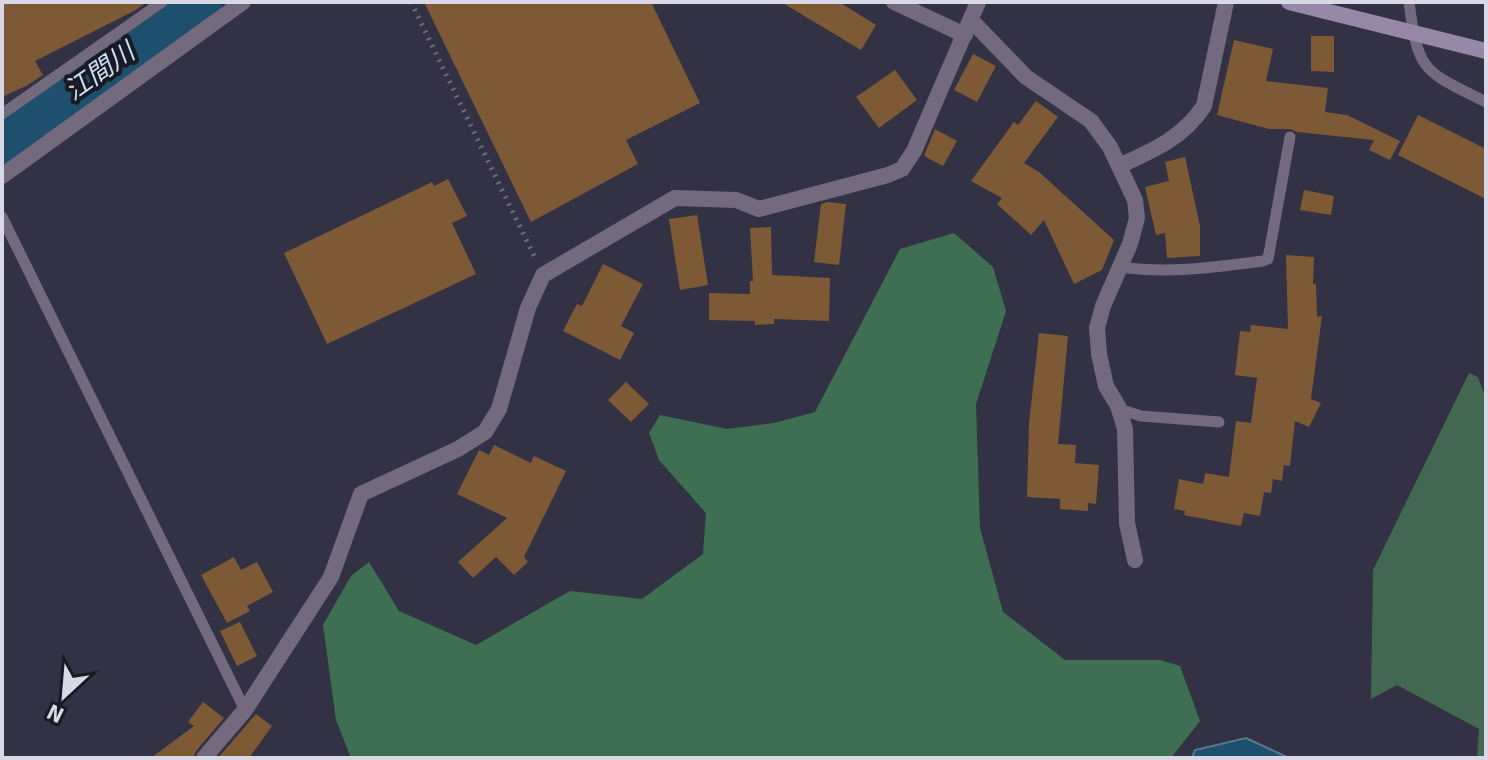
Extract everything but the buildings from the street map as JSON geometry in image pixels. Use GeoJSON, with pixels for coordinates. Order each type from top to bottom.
{"type":"FeatureCollection","features":[{"type":"Feature","properties":{"kind":"main road"},"geometry":{"type":"LineString","coordinates":[[1289,2],[1486,51]]}},
{"type":"Feature","properties":{"kind":"street"},"geometry":{"type":"LineString","coordinates":[[2,176],[243,2]]}},
{"type":"Feature","properties":{"kind":"street"},"geometry":{"type":"LineString","coordinates":[[894,2],[968,28],[1026,77],[1091,121],[1110,147],[1135,200],[1137,218],[1097,328],[1106,386],[1119,409],[1125,429],[1127,523],[1135,560]]}},
{"type":"Feature","properties":{"kind":"street"},"geometry":{"type":"LineString","coordinates":[[204,758],[245,710],[331,577],[361,494],[458,449],[485,432],[499,409],[528,308],[543,275],[675,198],[736,200],[759,209],[902,169],[914,151],[978,2]]}},
{"type":"Feature","properties":{"kind":"street"},"geometry":{"type":"LineString","coordinates":[[1119,166],[1161,147],[1194,121],[1204,106],[1226,2]]}},
{"type":"Feature","properties":{"kind":"lane"},"geometry":{"type":"LineString","coordinates":[[2,114],[162,2]]}},
{"type":"Feature","properties":{"kind":"lane"},"geometry":{"type":"LineString","coordinates":[[1409,2],[1412,34],[1422,62],[1430,72],[1486,102]]}},
{"type":"Feature","properties":{"kind":"lane"},"geometry":{"type":"LineString","coordinates":[[1121,267],[1146,271],[1182,270],[1268,259],[1290,137]]}},
{"type":"Feature","properties":{"kind":"lane"},"geometry":{"type":"LineString","coordinates":[[2,217],[245,710]]}},
{"type":"Feature","properties":{"kind":"lane"},"geometry":{"type":"LineString","coordinates":[[1119,409],[1141,416],[1219,422]]}},
{"type":"Feature","properties":{"kind":"path"},"geometry":{"type":"LineString","coordinates":[[411,2],[543,275]]}},
{"type":"Feature","properties":{"kind":"green space"},"geometry":{"type":"Polygon","coordinates":[[[954,233],[993,267],[1006,311],[976,404],[980,528],[1003,612],[1065,660],[1160,660],[1180,666],[1200,721],[1171,758],[351,758],[336,720],[323,625],[351,576],[369,562],[399,611],[476,645],[570,591],[642,599],[703,554],[706,513],[659,460],[649,433],[660,415],[727,429],[774,423],[815,412],[900,249],[954,233]]]}},
{"type":"Feature","properties":{"kind":"green space"},"geometry":{"type":"Polygon","coordinates":[[[1469,373],[1478,377],[1486,399],[1486,758],[1477,758],[1479,729],[1397,685],[1371,699],[1373,570],[1469,373]]]}},
{"type":"Feature","properties":{"kind":"water"},"geometry":{"type":"Polygon","coordinates":[[[1246,738],[1289,758],[1192,758],[1195,750],[1246,738]]]}},
{"type":"Feature","properties":{"kind":"waterway","name":"江間川"},"geometry":{"type":"LineString","coordinates":[[2,141],[198,2]]}}]}
